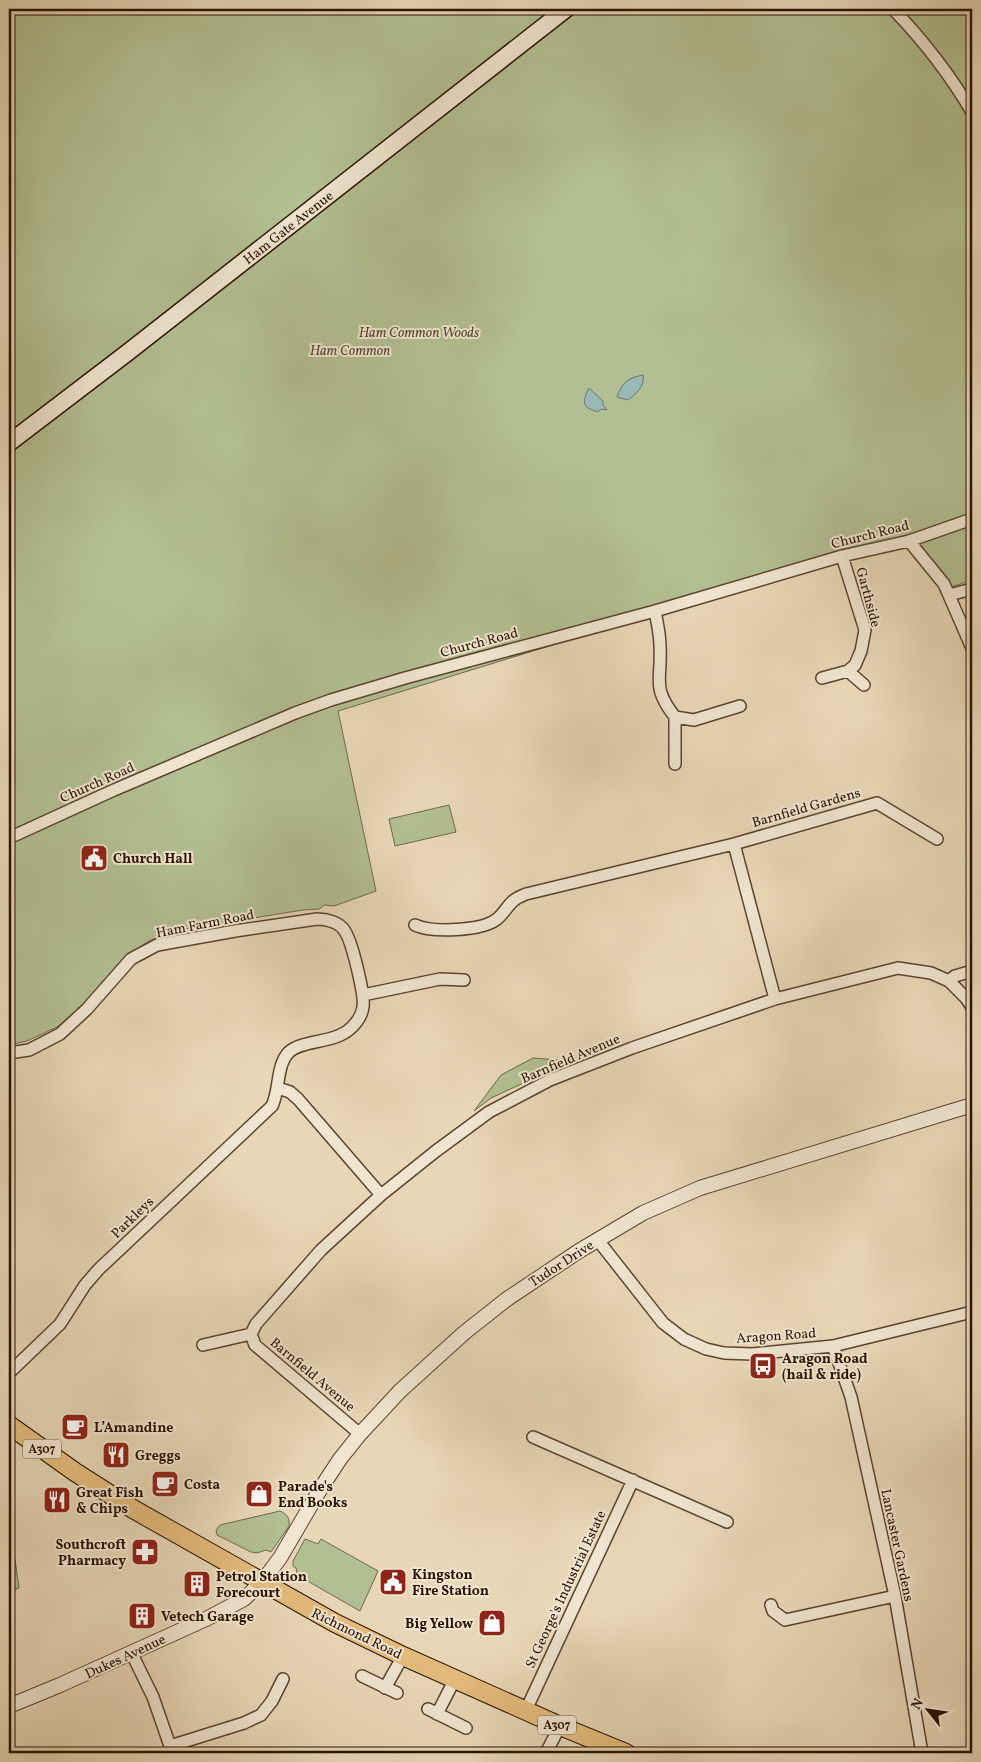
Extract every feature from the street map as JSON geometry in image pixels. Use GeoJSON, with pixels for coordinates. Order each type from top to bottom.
{"type":"FeatureCollection","features":[{"type":"Feature","properties":{"kind":"main road","name":"Ham Gate Avenue"},"geometry":{"type":"LineString","coordinates":[[9,443],[128,353],[566,9]]}},
{"type":"Feature","properties":{"kind":"main road","name":"Richmond Road"},"geometry":{"type":"LineString","coordinates":[[9,1425],[75,1472],[156,1523],[335,1623],[403,1656],[560,1726],[626,1753]]}},
{"type":"Feature","properties":{"kind":"street"},"geometry":{"type":"LineString","coordinates":[[892,9],[909,26],[958,89],[972,112]]}},
{"type":"Feature","properties":{"kind":"street","name":"Church Road"},"geometry":{"type":"LineString","coordinates":[[9,838],[114,790],[295,713],[331,700],[414,675],[655,611],[842,556],[909,541],[972,519]]}},
{"type":"Feature","properties":{"kind":"street"},"geometry":{"type":"LineString","coordinates":[[909,541],[944,584],[972,648]]}},
{"type":"Feature","properties":{"kind":"street","name":"Garthside"},"geometry":{"type":"LineString","coordinates":[[842,556],[865,630],[861,651],[855,665],[848,671]]}},
{"type":"Feature","properties":{"kind":"street"},"geometry":{"type":"LineString","coordinates":[[949,596],[972,589]]}},
{"type":"Feature","properties":{"kind":"street"},"geometry":{"type":"LineString","coordinates":[[655,611],[660,646],[658,688],[664,704],[675,717],[675,764]]}},
{"type":"Feature","properties":{"kind":"street"},"geometry":{"type":"LineString","coordinates":[[822,678],[848,671],[864,685]]}},
{"type":"Feature","properties":{"kind":"street"},"geometry":{"type":"LineString","coordinates":[[675,717],[694,720],[740,706]]}},
{"type":"Feature","properties":{"kind":"street","name":"Barnfield Gardens"},"geometry":{"type":"LineString","coordinates":[[415,925],[422,928],[462,929],[488,924],[497,919],[513,901],[526,894],[734,844],[877,803],[936,839]]}},
{"type":"Feature","properties":{"kind":"street"},"geometry":{"type":"LineString","coordinates":[[734,844],[775,999]]}},
{"type":"Feature","properties":{"kind":"street","name":"Ham Farm Road"},"geometry":{"type":"LineString","coordinates":[[9,1053],[29,1050],[60,1034],[87,1009],[131,959],[158,945],[317,919],[324,919],[344,929],[363,995],[364,1006],[362,1014]]}},
{"type":"Feature","properties":{"kind":"street","name":"Barnfield Avenue"},"geometry":{"type":"LineString","coordinates":[[360,1434],[255,1345],[251,1334],[256,1324],[321,1250],[381,1195],[436,1150],[489,1112],[550,1080],[632,1048],[775,999],[898,968],[932,973],[949,981],[972,1007]]}},
{"type":"Feature","properties":{"kind":"street"},"geometry":{"type":"LineString","coordinates":[[949,981],[954,976],[972,971]]}},
{"type":"Feature","properties":{"kind":"street"},"geometry":{"type":"LineString","coordinates":[[363,995],[440,979],[464,980]]}},
{"type":"Feature","properties":{"kind":"street","name":"Parkleys"},"geometry":{"type":"LineString","coordinates":[[9,1373],[60,1324],[85,1285],[99,1269],[272,1106],[276,1098],[284,1059],[290,1051],[336,1037],[351,1028],[362,1014]]}},
{"type":"Feature","properties":{"kind":"street"},"geometry":{"type":"LineString","coordinates":[[278,1088],[290,1092],[298,1099],[381,1195]]}},
{"type":"Feature","properties":{"kind":"street","name":"Tudor Drive"},"geometry":{"type":"LineString","coordinates":[[262,1582],[285,1551],[321,1488],[360,1434],[400,1391],[464,1333],[532,1282],[643,1213],[700,1188],[972,1105]]}},
{"type":"Feature","properties":{"kind":"street","name":"Aragon Road"},"geometry":{"type":"LineString","coordinates":[[597,1240],[663,1323],[684,1339],[706,1349],[752,1354],[833,1346],[972,1312]]}},
{"type":"Feature","properties":{"kind":"street","name":"Barnfield Avenue"},"geometry":{"type":"LineString","coordinates":[[203,1345],[251,1334]]}},
{"type":"Feature","properties":{"kind":"street","name":"Lancaster Gardens"},"geometry":{"type":"LineString","coordinates":[[833,1346],[851,1397],[895,1596],[922,1753]]}},
{"type":"Feature","properties":{"kind":"street"},"geometry":{"type":"LineString","coordinates":[[533,1437],[727,1522]]}},
{"type":"Feature","properties":{"kind":"street","name":"St George's Industrial Estate"},"geometry":{"type":"LineString","coordinates":[[526,1710],[633,1480]]}},
{"type":"Feature","properties":{"kind":"street","name":"Dukes Avenue"},"geometry":{"type":"LineString","coordinates":[[9,1706],[60,1686],[233,1605],[244,1599],[262,1582]]}},
{"type":"Feature","properties":{"kind":"street"},"geometry":{"type":"LineString","coordinates":[[770,1605],[773,1611],[785,1620],[895,1596]]}},
{"type":"Feature","properties":{"kind":"street"},"geometry":{"type":"LineString","coordinates":[[132,1652],[153,1697],[171,1750],[261,1715],[272,1701],[283,1679]]}},
{"type":"Feature","properties":{"kind":"street"},"geometry":{"type":"LineString","coordinates":[[385,1688],[403,1656]]}},
{"type":"Feature","properties":{"kind":"street"},"geometry":{"type":"LineString","coordinates":[[362,1676],[397,1693]]}},
{"type":"Feature","properties":{"kind":"street"},"geometry":{"type":"LineString","coordinates":[[455,1679],[432,1712],[466,1728]]}},
{"type":"Feature","properties":{"kind":"street"},"geometry":{"type":"LineString","coordinates":[[546,1753],[560,1726]]}},
{"type":"Feature","properties":{"kind":"green space","name":"Ham Common Woods"},"geometry":{"type":"Polygon","coordinates":[[[9,9],[972,9],[972,580],[951,587],[916,538],[842,556],[338,711],[376,891],[334,906],[324,905],[320,909],[303,910],[179,930],[149,941],[124,958],[83,1005],[57,1027],[27,1041],[9,1045],[9,9]]]}},
{"type":"Feature","properties":{"kind":"green space"},"geometry":{"type":"Polygon","coordinates":[[[449,805],[456,832],[395,846],[389,819],[449,805]]]}},
{"type":"Feature","properties":{"kind":"green space"},"geometry":{"type":"Polygon","coordinates":[[[533,1058],[571,1061],[491,1098],[474,1111],[501,1075],[533,1058]]]}},
{"type":"Feature","properties":{"kind":"green space"},"geometry":{"type":"Polygon","coordinates":[[[280,1511],[288,1517],[289,1526],[271,1552],[266,1550],[257,1553],[251,1552],[217,1535],[216,1530],[220,1525],[280,1511]]]}},
{"type":"Feature","properties":{"kind":"green space"},"geometry":{"type":"Polygon","coordinates":[[[9,1517],[19,1588],[9,1592],[9,1517]]]}},
{"type":"Feature","properties":{"kind":"green space"},"geometry":{"type":"Polygon","coordinates":[[[305,1539],[318,1544],[321,1539],[378,1571],[360,1611],[297,1575],[293,1561],[305,1539]]]}},
{"type":"Feature","properties":{"kind":"water"},"geometry":{"type":"Polygon","coordinates":[[[643,375],[643,383],[631,398],[628,400],[617,397],[626,382],[643,375]]]}},
{"type":"Feature","properties":{"kind":"water"},"geometry":{"type":"Polygon","coordinates":[[[589,388],[603,401],[603,405],[607,410],[602,409],[597,412],[586,406],[585,399],[589,388]]]}},
{"type":"Feature","properties":{"kind":"place","name":"Church Hall"},"geometry":{"type":"Point","coordinates":[94,858]}},
{"type":"Feature","properties":{"kind":"place","name":"Aragon Road (hail & ride)"},"geometry":{"type":"Point","coordinates":[763,1366]}},
{"type":"Feature","properties":{"kind":"place","name":"L’Amandine"},"geometry":{"type":"Point","coordinates":[75,1427]}},
{"type":"Feature","properties":{"kind":"place","name":"Greggs"},"geometry":{"type":"Point","coordinates":[116,1455]}},
{"type":"Feature","properties":{"kind":"place","name":"Costa"},"geometry":{"type":"Point","coordinates":[165,1484]}},
{"type":"Feature","properties":{"kind":"place","name":"Parade's End Books"},"geometry":{"type":"Point","coordinates":[259,1494]}},
{"type":"Feature","properties":{"kind":"place","name":"Great Fish & Chips"},"geometry":{"type":"Point","coordinates":[57,1500]}},
{"type":"Feature","properties":{"kind":"place","name":"Southcroft Pharmacy"},"geometry":{"type":"Point","coordinates":[145,1552]}},
{"type":"Feature","properties":{"kind":"place","name":"Kingston Fire Station"},"geometry":{"type":"Point","coordinates":[393,1582]}},
{"type":"Feature","properties":{"kind":"place","name":"Petrol Station Forecourt"},"geometry":{"type":"Point","coordinates":[197,1584]}},
{"type":"Feature","properties":{"kind":"place","name":"Vetech Garage"},"geometry":{"type":"Point","coordinates":[142,1616]}},
{"type":"Feature","properties":{"kind":"place","name":"Big Yellow"},"geometry":{"type":"Point","coordinates":[492,1623]}},
{"type":"Feature","properties":{"kind":"park label","name":"Ham Common"},"geometry":{"type":"Point","coordinates":[350,350]}}]}
